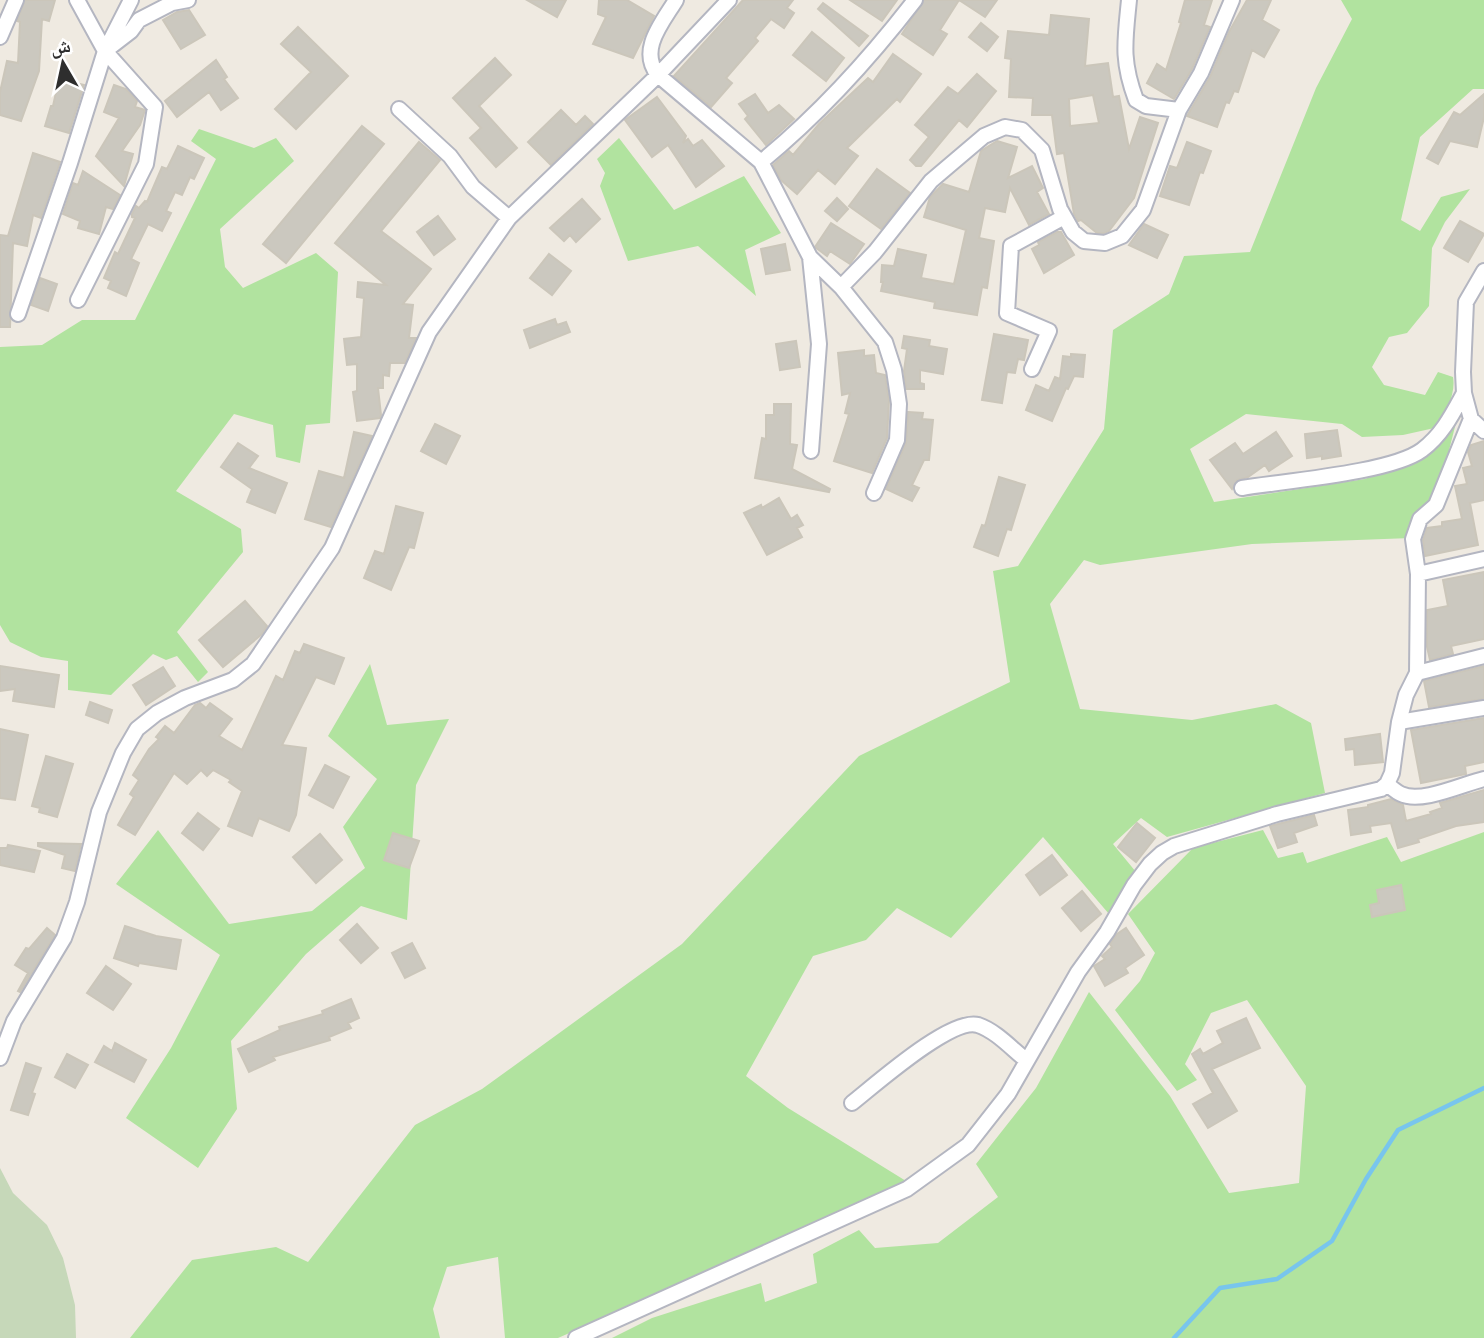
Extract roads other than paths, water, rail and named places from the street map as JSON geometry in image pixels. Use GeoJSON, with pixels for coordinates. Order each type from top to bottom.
{"type":"FeatureCollection","features":[{"type":"Feature","properties":{"kind":"street"},"geometry":{"type":"LineString","coordinates":[[0,37],[16,0]]}},
{"type":"Feature","properties":{"kind":"street"},"geometry":{"type":"LineString","coordinates":[[77,0],[105,51],[155,107],[146,164],[78,300]]}},
{"type":"Feature","properties":{"kind":"street"},"geometry":{"type":"LineString","coordinates":[[18,314],[71,163],[105,51],[131,0]]}},
{"type":"Feature","properties":{"kind":"street"},"geometry":{"type":"LineString","coordinates":[[105,51],[131,31],[139,20],[172,3],[188,0]]}},
{"type":"Feature","properties":{"kind":"street"},"geometry":{"type":"LineString","coordinates":[[676,0],[648,51],[651,66],[658,75],[761,162],[810,257],[841,287],[886,342],[898,393],[897,440],[874,493]]}},
{"type":"Feature","properties":{"kind":"street"},"geometry":{"type":"LineString","coordinates":[[0,1058],[14,1021],[64,937],[77,902],[99,812],[123,753],[137,729],[157,713],[185,698],[233,680],[253,664],[332,548],[429,332],[509,218],[658,75],[729,0]]}},
{"type":"Feature","properties":{"kind":"street"},"geometry":{"type":"LineString","coordinates":[[761,162],[796,133],[915,0]]}},
{"type":"Feature","properties":{"kind":"street"},"geometry":{"type":"LineString","coordinates":[[1129,0],[1124,50],[1129,80],[1136,100],[1155,108],[1178,110]]}},
{"type":"Feature","properties":{"kind":"street"},"geometry":{"type":"LineString","coordinates":[[841,287],[875,253],[931,181],[984,136],[1005,127],[1022,130],[1042,150],[1060,209],[1073,232],[1084,242],[1105,243],[1122,236],[1143,211],[1178,110],[1201,73],[1232,0]]}},
{"type":"Feature","properties":{"kind":"street"},"geometry":{"type":"LineString","coordinates":[[398,109],[450,156],[472,187],[509,218]]}},
{"type":"Feature","properties":{"kind":"street"},"geometry":{"type":"LineString","coordinates":[[1032,369],[1049,331],[1007,313],[1011,246],[1064,217]]}},
{"type":"Feature","properties":{"kind":"street"},"geometry":{"type":"LineString","coordinates":[[810,257],[819,344],[811,451]]}},
{"type":"Feature","properties":{"kind":"street"},"geometry":{"type":"LineString","coordinates":[[1484,273],[1466,302],[1464,393],[1471,419],[1484,431]]}},
{"type":"Feature","properties":{"kind":"street"},"geometry":{"type":"LineString","coordinates":[[1242,488],[1382,466],[1421,452],[1445,428],[1464,393]]}},
{"type":"Feature","properties":{"kind":"street"},"geometry":{"type":"LineString","coordinates":[[576,1338],[907,1189],[968,1145],[1008,1094],[1078,972],[1107,932],[1134,885],[1162,853],[1174,846],[1278,814],[1381,789],[1387,784],[1406,695],[1417,673],[1418,574],[1413,539],[1420,519],[1436,505],[1471,419]]}},
{"type":"Feature","properties":{"kind":"street"},"geometry":{"type":"LineString","coordinates":[[1418,574],[1484,559]]}},
{"type":"Feature","properties":{"kind":"street"},"geometry":{"type":"LineString","coordinates":[[1417,673],[1484,656]]}},
{"type":"Feature","properties":{"kind":"street"},"geometry":{"type":"LineString","coordinates":[[1399,722],[1484,708]]}},
{"type":"Feature","properties":{"kind":"street"},"geometry":{"type":"LineString","coordinates":[[1387,784],[1401,794],[1412,797],[1429,795],[1484,779]]}},
{"type":"Feature","properties":{"kind":"street"},"geometry":{"type":"LineString","coordinates":[[852,1103],[899,1065],[946,1033],[964,1025],[975,1024],[987,1029],[1026,1060]]}},
{"type":"Feature","properties":{"kind":"waterway"},"geometry":{"type":"LineString","coordinates":[[1174,1338],[1220,1288],[1277,1279],[1332,1241],[1366,1179],[1398,1130],[1484,1088]]}}]}
